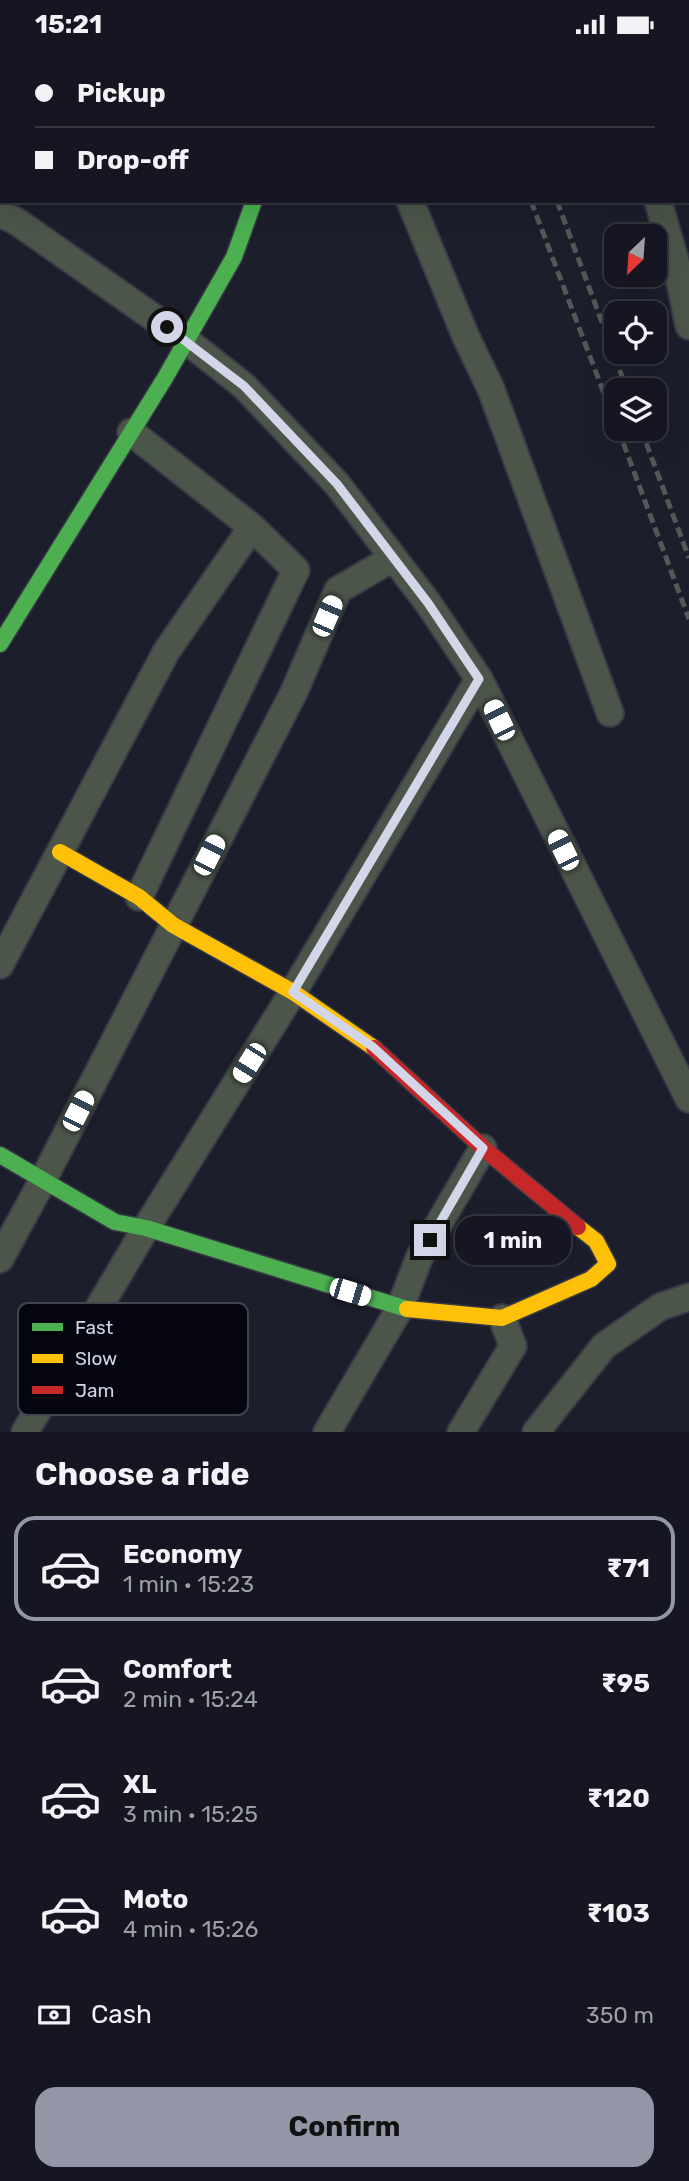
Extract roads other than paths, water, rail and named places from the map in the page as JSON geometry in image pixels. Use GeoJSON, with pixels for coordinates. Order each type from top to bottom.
{"type":"FeatureCollection","features":[{"type":"Feature","properties":{"kind":"street"},"geometry":{"type":"LineString","coordinates":[[0,644],[187,341],[234,257],[253,203]]}},
{"type":"Feature","properties":{"kind":"street"},"geometry":{"type":"LineString","coordinates":[[411,203],[466,337],[491,389],[610,713]]}},
{"type":"Feature","properties":{"kind":"street"},"geometry":{"type":"LineString","coordinates":[[660,203],[689,326]]}},
{"type":"Feature","properties":{"kind":"street"},"geometry":{"type":"LineString","coordinates":[[0,214],[16,221],[187,341],[244,386],[337,484],[428,603],[479,679],[689,1099]]}},
{"type":"Feature","properties":{"kind":"street"},"geometry":{"type":"LineString","coordinates":[[131,432],[252,527],[296,571],[139,897]]}},
{"type":"Feature","properties":{"kind":"street"},"geometry":{"type":"LineString","coordinates":[[0,965],[166,652],[252,527]]}},
{"type":"Feature","properties":{"kind":"street"},"geometry":{"type":"LineString","coordinates":[[0,1259],[294,692],[338,590],[393,558]]}},
{"type":"Feature","properties":{"kind":"street"},"geometry":{"type":"LineString","coordinates":[[102,1303],[293,992],[479,679]]}},
{"type":"Feature","properties":{"kind":"street"},"geometry":{"type":"LineString","coordinates":[[0,1155],[115,1222],[146,1228],[400,1308],[502,1318],[591,1279],[608,1264],[596,1241],[483,1148],[373,1047],[293,992],[173,925],[139,897],[60,852]]}},
{"type":"Feature","properties":{"kind":"street"},"geometry":{"type":"LineString","coordinates":[[327,1432],[400,1308],[419,1258],[483,1148]]}},
{"type":"Feature","properties":{"kind":"street"},"geometry":{"type":"LineString","coordinates":[[536,1432],[604,1346],[660,1307],[689,1297]]}},
{"type":"Feature","properties":{"kind":"street"},"geometry":{"type":"LineString","coordinates":[[461,1432],[513,1346],[502,1318]]}},
{"type":"Feature","properties":{"kind":"street"},"geometry":{"type":"LineString","coordinates":[[25,1432],[35,1415]]}},
{"type":"Feature","properties":{"kind":"railway"},"geometry":{"type":"LineString","coordinates":[[532,203],[604,393]]}},
{"type":"Feature","properties":{"kind":"railway"},"geometry":{"type":"LineString","coordinates":[[558,203],[623,378]]}},
{"type":"Feature","properties":{"kind":"railway"},"geometry":{"type":"LineString","coordinates":[[622,441],[689,619]]}},
{"type":"Feature","properties":{"kind":"railway"},"geometry":{"type":"LineString","coordinates":[[645,441],[689,558]]}}]}
